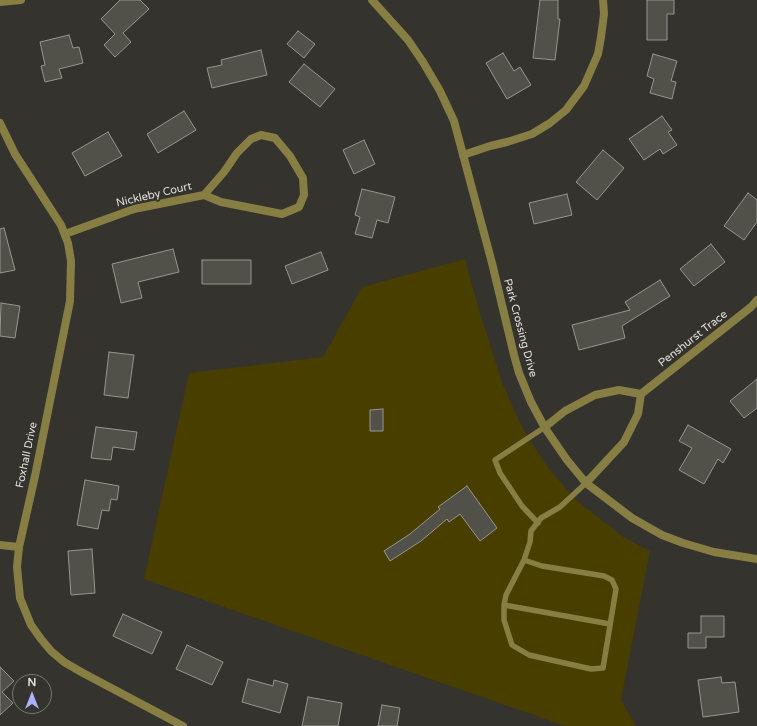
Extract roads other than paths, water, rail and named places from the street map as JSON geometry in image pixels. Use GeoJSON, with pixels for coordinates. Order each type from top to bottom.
{"type":"FeatureCollection","features":[{"type":"Feature","properties":{"kind":"street"},"geometry":{"type":"LineString","coordinates":[[0,2],[21,0]]}},
{"type":"Feature","properties":{"kind":"street","name":"Park Crossing Drive"},"geometry":{"type":"LineString","coordinates":[[372,0],[408,40],[440,91],[454,121],[492,263],[519,373],[531,402],[566,460],[586,483],[632,518],[662,535],[714,552],[757,559]]}},
{"type":"Feature","properties":{"kind":"street"},"geometry":{"type":"LineString","coordinates":[[463,155],[532,134],[550,123],[566,110],[584,86],[598,54],[604,14],[603,0]]}},
{"type":"Feature","properties":{"kind":"street","name":"Foxhall Drive"},"geometry":{"type":"LineString","coordinates":[[0,123],[15,154],[61,225],[68,243],[70,261],[70,301],[35,476],[19,547],[17,567],[20,598],[31,625],[41,639],[64,662],[183,726]]}},
{"type":"Feature","properties":{"kind":"street","name":"Nickleby Court"},"geometry":{"type":"LineString","coordinates":[[65,234],[134,209],[204,195],[221,202],[282,214],[299,207],[304,195],[303,178],[290,156],[275,138],[261,135],[251,139],[237,153],[224,172],[204,195]]}},
{"type":"Feature","properties":{"kind":"street","name":"Penshurst Trace"},"geometry":{"type":"LineString","coordinates":[[641,394],[754,310],[757,300]]}},
{"type":"Feature","properties":{"kind":"street"},"geometry":{"type":"LineString","coordinates":[[545,427],[565,411],[595,396],[620,390],[641,394],[638,414],[624,442],[586,483]]}},
{"type":"Feature","properties":{"kind":"street"},"geometry":{"type":"LineString","coordinates":[[0,545],[19,547]]}},
{"type":"Feature","properties":{"kind":"lane"},"geometry":{"type":"LineString","coordinates":[[538,524],[522,506],[500,473],[495,460],[545,427]]}},
{"type":"Feature","properties":{"kind":"lane"},"geometry":{"type":"LineString","coordinates":[[524,560],[542,566],[604,576],[612,580],[616,589],[603,668],[591,669],[529,654],[512,645],[504,620],[506,595],[524,560],[530,542],[531,531],[538,524],[541,518],[560,507],[586,483]]}},
{"type":"Feature","properties":{"kind":"lane"},"geometry":{"type":"LineString","coordinates":[[504,605],[610,624]]}}]}
